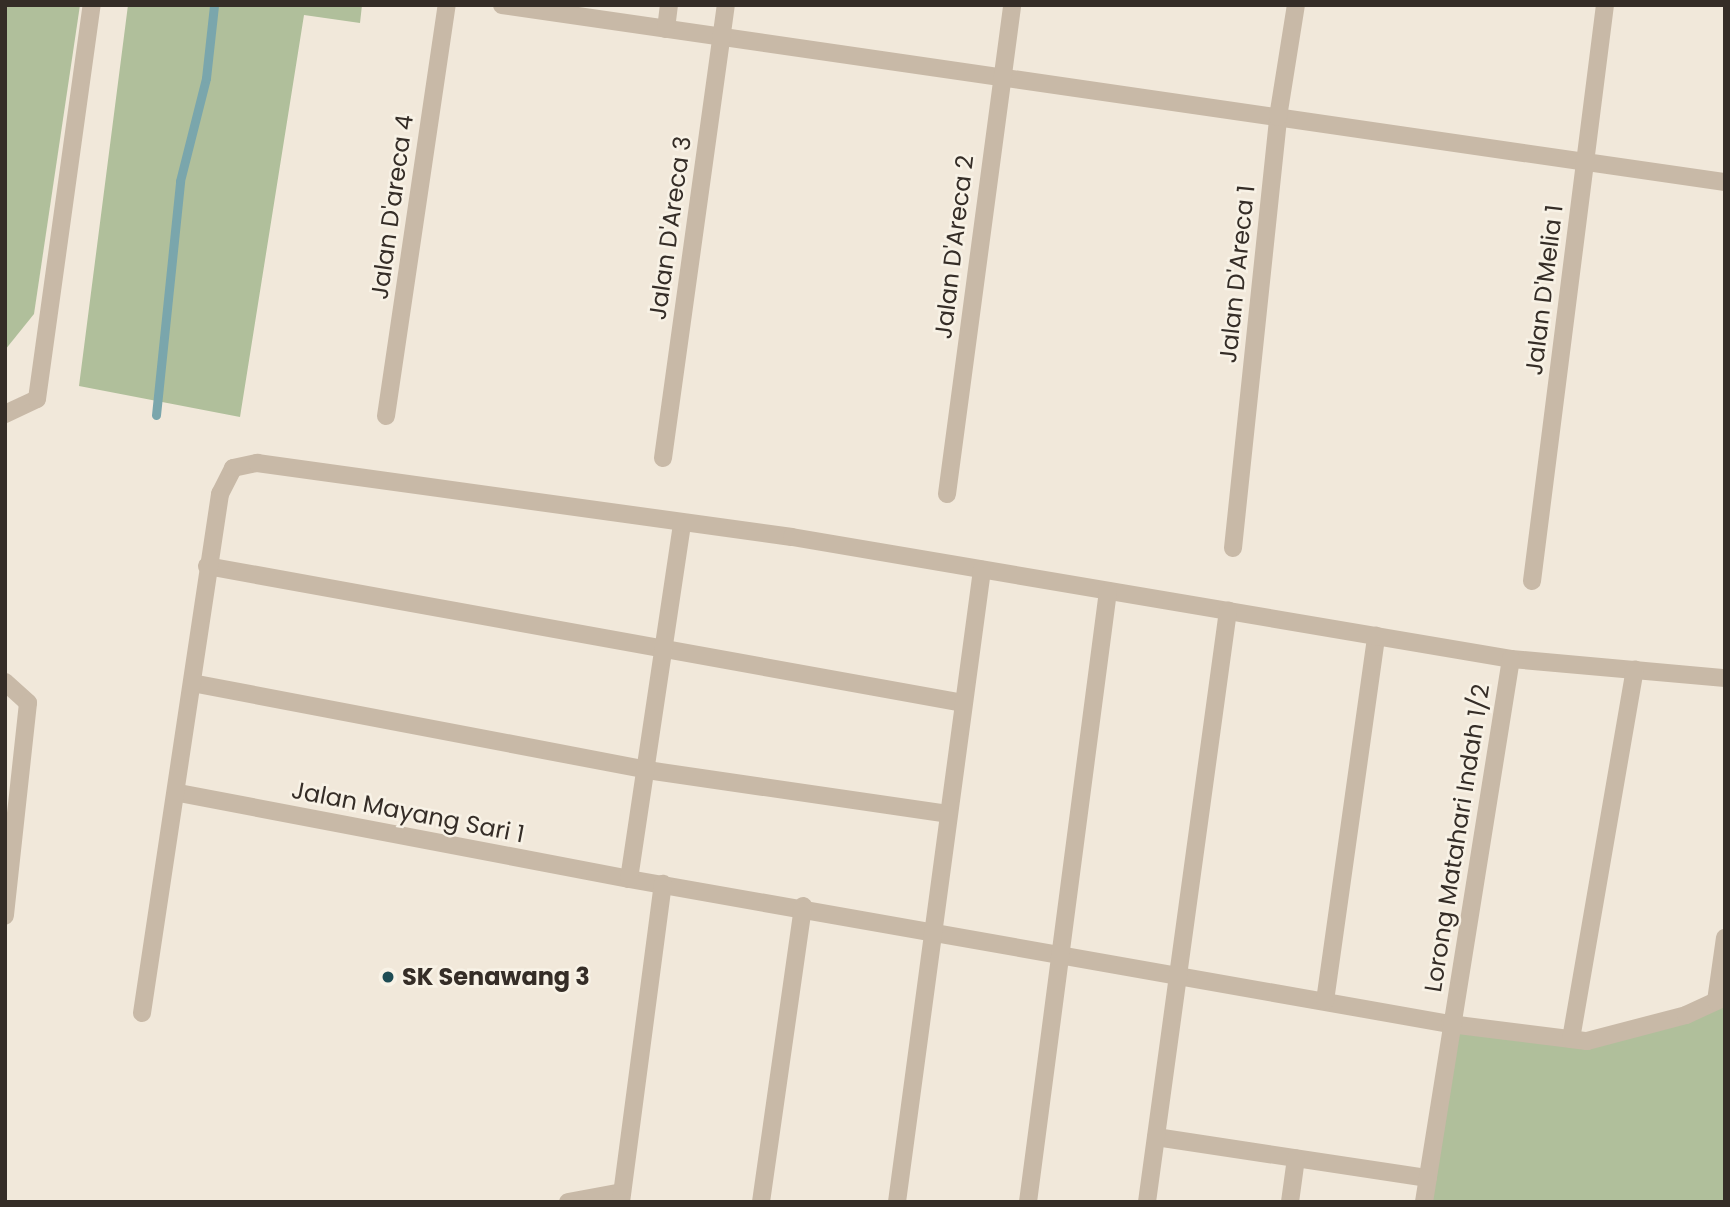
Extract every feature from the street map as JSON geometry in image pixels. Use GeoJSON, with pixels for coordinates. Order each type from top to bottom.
{"type":"FeatureCollection","features":[{"type":"Feature","properties":{"kind":"street"},"geometry":{"type":"LineString","coordinates":[[5,414],[37,399],[92,5]]}},
{"type":"Feature","properties":{"kind":"street","name":"Jalan D'areca 4"},"geometry":{"type":"LineString","coordinates":[[386,416],[447,5]]}},
{"type":"Feature","properties":{"kind":"street"},"geometry":{"type":"LineString","coordinates":[[502,5],[1725,182]]}},
{"type":"Feature","properties":{"kind":"street"},"geometry":{"type":"LineString","coordinates":[[666,29],[669,5]]}},
{"type":"Feature","properties":{"kind":"street","name":"Jalan D'Areca 3"},"geometry":{"type":"LineString","coordinates":[[663,458],[726,5]]}},
{"type":"Feature","properties":{"kind":"street","name":"Jalan D'Areca 2"},"geometry":{"type":"LineString","coordinates":[[947,494],[1012,5]]}},
{"type":"Feature","properties":{"kind":"street","name":"Jalan D'Areca 1"},"geometry":{"type":"LineString","coordinates":[[1233,548],[1278,117],[1296,5]]}},
{"type":"Feature","properties":{"kind":"street","name":"Jalan D'Melia 1"},"geometry":{"type":"LineString","coordinates":[[1532,580],[1605,5]]}},
{"type":"Feature","properties":{"kind":"street"},"geometry":{"type":"LineString","coordinates":[[142,1013],[179,793],[207,566],[224,485],[233,468],[257,463],[682,523],[982,570],[1511,659],[1725,678]]}},
{"type":"Feature","properties":{"kind":"street"},"geometry":{"type":"LineString","coordinates":[[629,878],[682,523]]}},
{"type":"Feature","properties":{"kind":"street"},"geometry":{"type":"LineString","coordinates":[[207,566],[963,703]]}},
{"type":"Feature","properties":{"kind":"street"},"geometry":{"type":"LineString","coordinates":[[897,1202],[982,570]]}},
{"type":"Feature","properties":{"kind":"street"},"geometry":{"type":"LineString","coordinates":[[1028,1202],[1108,591]]}},
{"type":"Feature","properties":{"kind":"street"},"geometry":{"type":"LineString","coordinates":[[1147,1202],[1228,611]]}},
{"type":"Feature","properties":{"kind":"street"},"geometry":{"type":"LineString","coordinates":[[1325,1001],[1376,636]]}},
{"type":"Feature","properties":{"kind":"street","name":"Lorong Matahari Indah 1/2"},"geometry":{"type":"LineString","coordinates":[[1424,1202],[1450,1024],[1511,659]]}},
{"type":"Feature","properties":{"kind":"street"},"geometry":{"type":"LineString","coordinates":[[1571,1039],[1635,670]]}},
{"type":"Feature","properties":{"kind":"street"},"geometry":{"type":"LineString","coordinates":[[5,682],[27,703],[6,906]]}},
{"type":"Feature","properties":{"kind":"street"},"geometry":{"type":"LineString","coordinates":[[192,683],[646,770],[948,814]]}},
{"type":"Feature","properties":{"kind":"street","name":"Jalan Mayang Sari 1"},"geometry":{"type":"LineString","coordinates":[[179,793],[629,878],[803,906],[1450,1024],[1587,1041],[1686,1016],[1720,999]]}},
{"type":"Feature","properties":{"kind":"street"},"geometry":{"type":"LineString","coordinates":[[568,1202],[621,1197],[663,884]]}},
{"type":"Feature","properties":{"kind":"street"},"geometry":{"type":"LineString","coordinates":[[761,1202],[803,906]]}},
{"type":"Feature","properties":{"kind":"street"},"geometry":{"type":"LineString","coordinates":[[1720,999],[1725,938]]}},
{"type":"Feature","properties":{"kind":"street"},"geometry":{"type":"LineString","coordinates":[[1156,1138],[1428,1178]]}},
{"type":"Feature","properties":{"kind":"street"},"geometry":{"type":"LineString","coordinates":[[1290,1202],[1296,1158]]}},
{"type":"Feature","properties":{"kind":"green space"},"geometry":{"type":"Polygon","coordinates":[[[5,5],[80,5],[34,314],[5,350],[5,5]]]}},
{"type":"Feature","properties":{"kind":"green space"},"geometry":{"type":"Polygon","coordinates":[[[128,5],[362,5],[360,23],[304,15],[240,417],[79,386],[128,5]]]}},
{"type":"Feature","properties":{"kind":"green space"},"geometry":{"type":"Polygon","coordinates":[[[1725,1002],[1725,1202],[1429,1202],[1455,1030],[1588,1046],[1725,1002]]]}},
{"type":"Feature","properties":{"kind":"waterway"},"geometry":{"type":"LineString","coordinates":[[156,415],[180,181],[206,78],[214,5]]}},
{"type":"Feature","properties":{"kind":"place","name":"SK Senawang 3"},"geometry":{"type":"Point","coordinates":[388,977]}}]}
